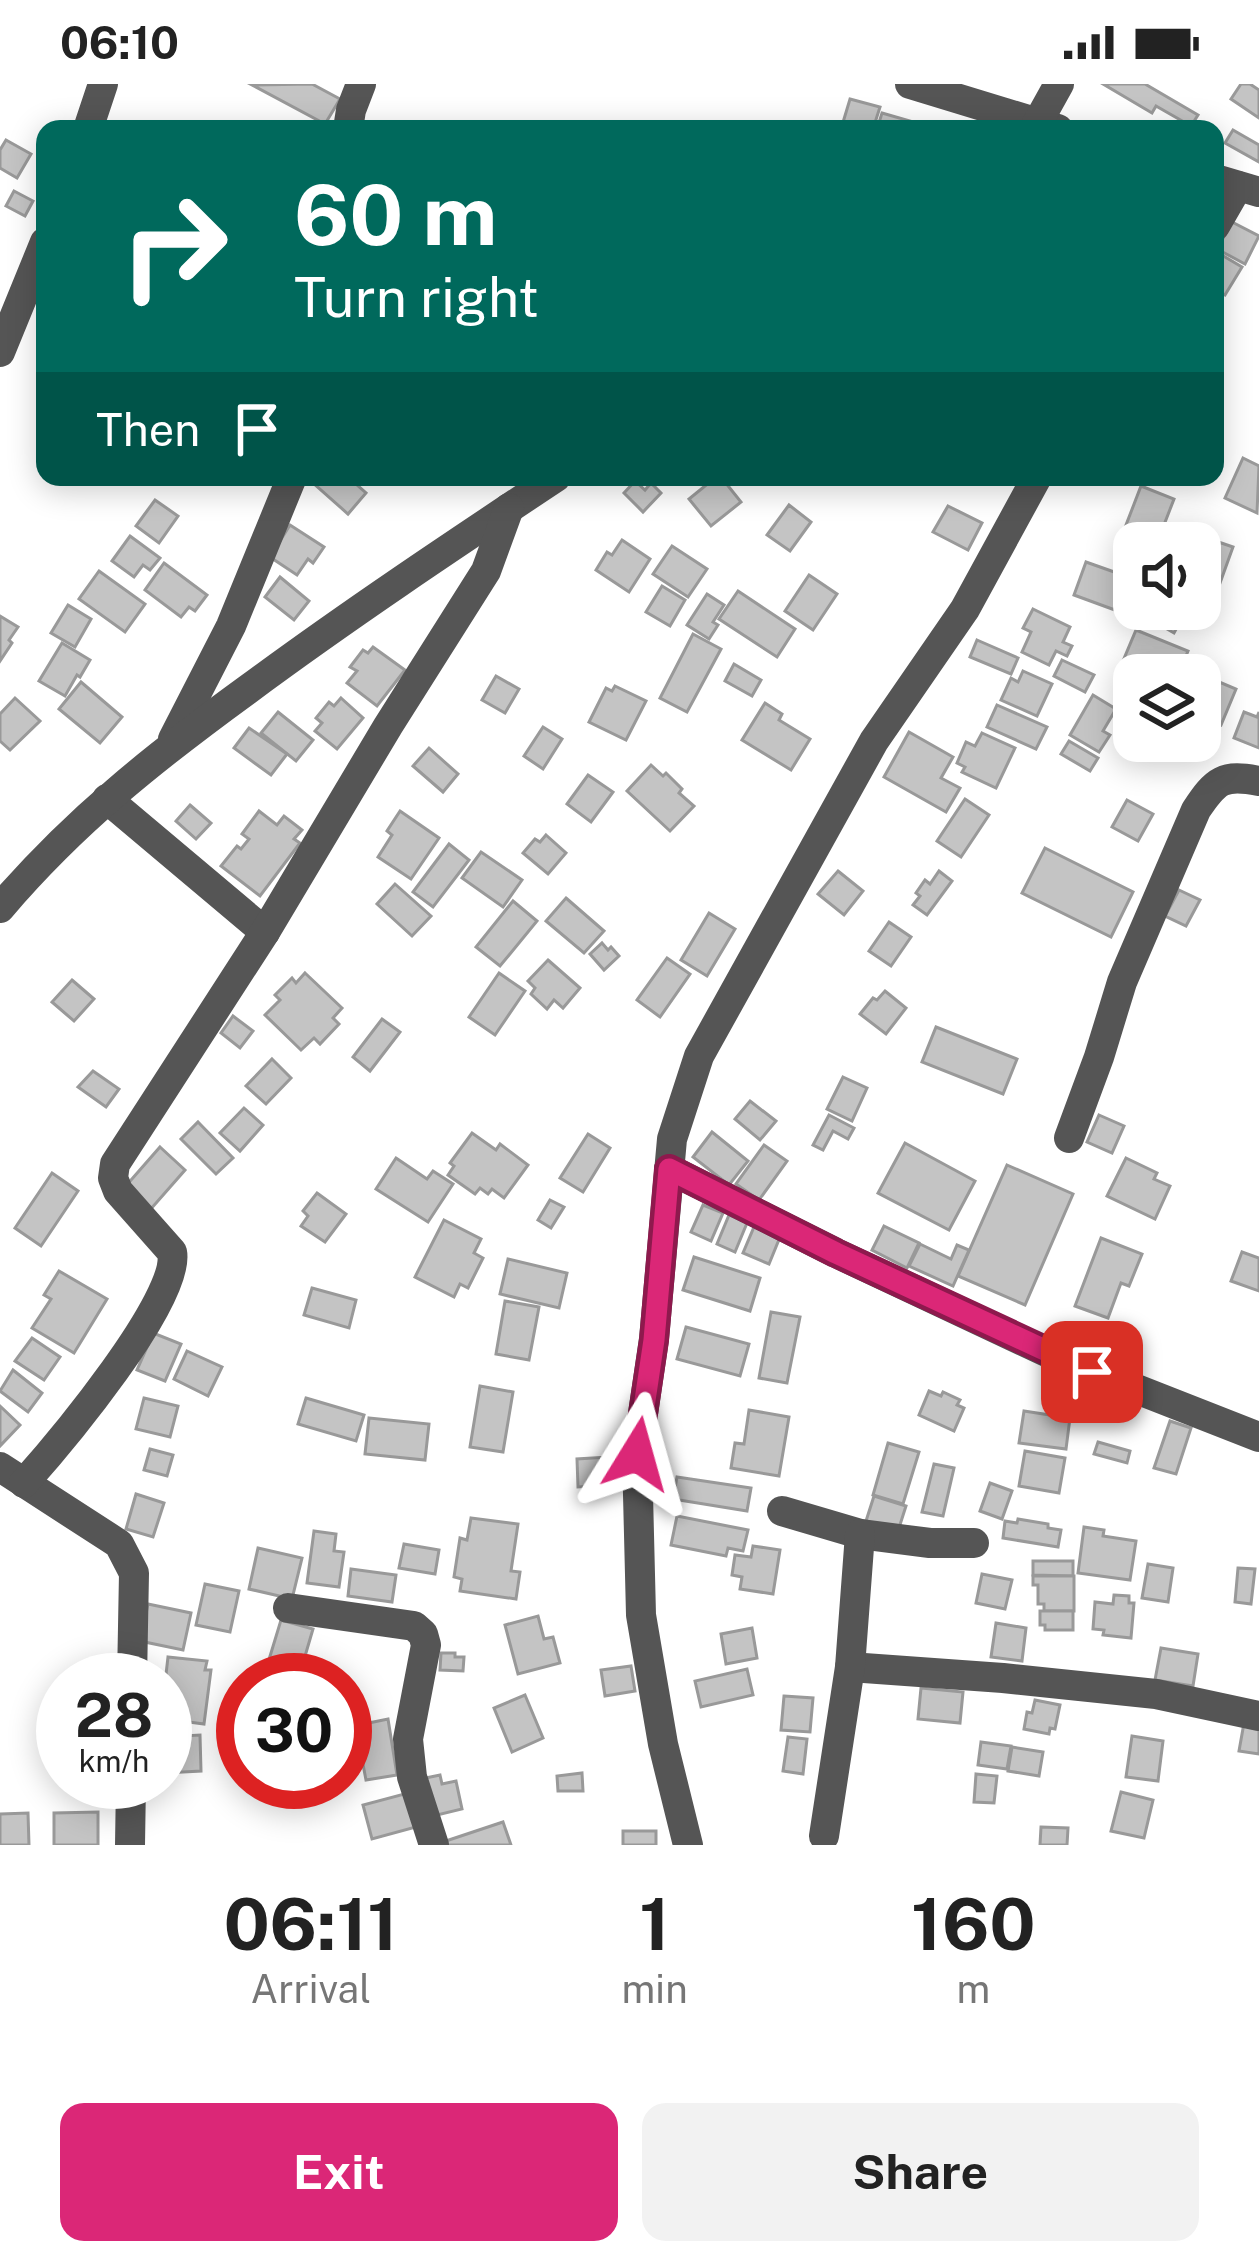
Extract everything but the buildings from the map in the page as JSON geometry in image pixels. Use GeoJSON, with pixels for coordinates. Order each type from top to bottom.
{"type":"FeatureCollection","features":[{"type":"Feature","properties":{"kind":"street"},"geometry":{"type":"LineString","coordinates":[[91,120],[103,84]]}},
{"type":"Feature","properties":{"kind":"street"},"geometry":{"type":"LineString","coordinates":[[349,120],[361,84]]}},
{"type":"Feature","properties":{"kind":"street"},"geometry":{"type":"LineString","coordinates":[[910,84],[1021,120]]}},
{"type":"Feature","properties":{"kind":"street"},"geometry":{"type":"LineString","coordinates":[[1046,120],[1059,84]]}},
{"type":"Feature","properties":{"kind":"street"},"geometry":{"type":"LineString","coordinates":[[0,352],[36,264]]}},
{"type":"Feature","properties":{"kind":"street"},"geometry":{"type":"LineString","coordinates":[[169,747],[231,626],[288,486]]}},
{"type":"Feature","properties":{"kind":"street"},"geometry":{"type":"LineString","coordinates":[[0,908],[48,852],[169,747],[304,647],[542,486]]}},
{"type":"Feature","properties":{"kind":"street"},"geometry":{"type":"LineString","coordinates":[[688,1845],[663,1744],[641,1615],[637,1454],[654,1340],[672,1139],[699,1056],[874,741],[965,609],[1032,486]]}},
{"type":"Feature","properties":{"kind":"street"},"geometry":{"type":"LineString","coordinates":[[133,1653],[134,1573],[119,1544],[12,1475],[71,1431],[123,1359],[169,1281],[175,1264],[172,1252],[118,1191],[113,1178],[116,1164],[265,932],[486,571],[509,508]]}},
{"type":"Feature","properties":{"kind":"street"},"geometry":{"type":"LineString","coordinates":[[1069,1138],[1122,982],[1196,810],[1211,788],[1230,777],[1259,782]]}},
{"type":"Feature","properties":{"kind":"street"},"geometry":{"type":"LineString","coordinates":[[107,799],[265,932]]}},
{"type":"Feature","properties":{"kind":"street"},"geometry":{"type":"LineString","coordinates":[[669,1169],[1070,1364],[1259,1437]]}},
{"type":"Feature","properties":{"kind":"street"},"geometry":{"type":"LineString","coordinates":[[782,1510],[860,1534],[974,1544]]}},
{"type":"Feature","properties":{"kind":"street"},"geometry":{"type":"LineString","coordinates":[[824,1836],[850,1667],[860,1534]]}},
{"type":"Feature","properties":{"kind":"street"},"geometry":{"type":"LineString","coordinates":[[288,1608],[414,1625],[423,1634],[408,1739],[412,1778],[434,1845]]}},
{"type":"Feature","properties":{"kind":"street"},"geometry":{"type":"LineString","coordinates":[[850,1667],[1156,1694],[1259,1716]]}},
{"type":"Feature","properties":{"kind":"street"},"geometry":{"type":"LineString","coordinates":[[130,1845],[131,1809]]}},
{"type":"Feature","properties":{"kind":"route"},"geometry":{"type":"LineString","coordinates":[[637,1454],[654,1340],[669,1169],[1092,1372]]}}]}
